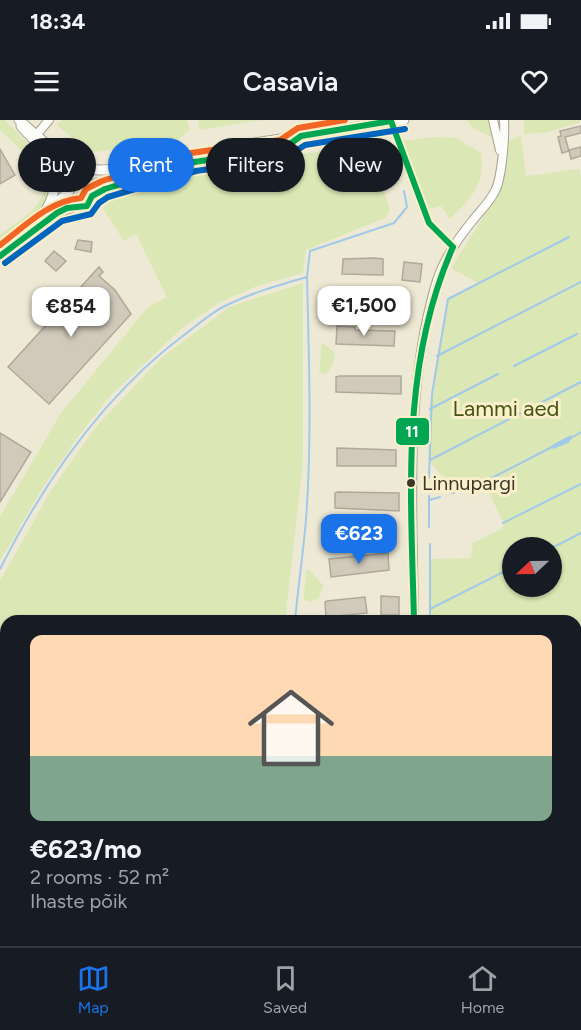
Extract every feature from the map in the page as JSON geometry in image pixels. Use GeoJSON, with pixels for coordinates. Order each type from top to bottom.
{"type":"FeatureCollection","features":[{"type":"Feature","properties":{"kind":"street"},"geometry":{"type":"LineString","coordinates":[[17,120],[35,137],[49,120]]}},
{"type":"Feature","properties":{"kind":"street"},"geometry":{"type":"LineString","coordinates":[[295,138],[404,120]]}},
{"type":"Feature","properties":{"kind":"street"},"geometry":{"type":"LineString","coordinates":[[493,120],[501,152]]}},
{"type":"Feature","properties":{"kind":"street"},"geometry":{"type":"LineString","coordinates":[[414,615],[413,429],[418,368],[440,274],[453,247],[494,194],[500,173],[501,152],[505,138],[504,120]]}},
{"type":"Feature","properties":{"kind":"street"},"geometry":{"type":"LineString","coordinates":[[0,256],[57,213],[75,206],[87,206],[92,196],[105,189],[206,159]]}},
{"type":"Feature","properties":{"kind":"street"},"geometry":{"type":"LineString","coordinates":[[45,213],[54,192]]}},
{"type":"Feature","properties":{"kind":"street"},"geometry":{"type":"LineString","coordinates":[[0,247],[45,213],[67,192]]}},
{"type":"Feature","properties":{"kind":"street"},"geometry":{"type":"LineString","coordinates":[[69,192],[69,200],[75,206]]}},
{"type":"Feature","properties":{"kind":"street"},"geometry":{"type":"LineString","coordinates":[[89,192],[92,196]]}},
{"type":"Feature","properties":{"kind":"green space"},"geometry":{"type":"Polygon","coordinates":[[[0,120],[5,120],[23,138],[18,138],[18,147],[0,130],[0,120]]]}},
{"type":"Feature","properties":{"kind":"green space"},"geometry":{"type":"Polygon","coordinates":[[[63,120],[187,120],[190,130],[180,138],[108,138],[108,150],[96,152],[96,138],[72,138],[56,124],[63,120]]]}},
{"type":"Feature","properties":{"kind":"green space"},"geometry":{"type":"Polygon","coordinates":[[[198,120],[263,120],[199,130],[198,120]]]}},
{"type":"Feature","properties":{"kind":"green space"},"geometry":{"type":"Polygon","coordinates":[[[467,120],[487,120],[493,138],[473,128],[467,120]]]}},
{"type":"Feature","properties":{"kind":"green space"},"geometry":{"type":"Polygon","coordinates":[[[524,120],[580,120],[580,122],[548,132],[524,134],[524,120]]]}},
{"type":"Feature","properties":{"kind":"green space","name":"Lammi aed"},"geometry":{"type":"Polygon","coordinates":[[[521,135],[526,176],[579,169],[581,177],[581,615],[430,615],[430,559],[471,558],[473,543],[501,529],[504,524],[483,480],[468,479],[450,483],[431,462],[428,450],[433,383],[448,299],[478,283],[451,268],[496,197],[504,179],[509,141],[521,135]]]}},
{"type":"Feature","properties":{"kind":"green space"},"geometry":{"type":"Polygon","coordinates":[[[435,137],[456,138],[481,153],[479,182],[470,198],[450,219],[441,206],[429,209],[403,141],[435,137]]]}},
{"type":"Feature","properties":{"kind":"green space"},"geometry":{"type":"Polygon","coordinates":[[[317,152],[317,192],[384,192],[390,210],[385,218],[306,250],[303,273],[257,286],[220,302],[181,329],[109,397],[42,489],[0,561],[0,517],[61,413],[148,307],[167,297],[136,234],[124,241],[103,209],[109,199],[132,192],[194,192],[194,173],[206,170],[206,192],[305,192],[305,154],[317,152]]]}},
{"type":"Feature","properties":{"kind":"green space"},"geometry":{"type":"Polygon","coordinates":[[[43,192],[50,192],[44,208],[36,217],[0,243],[0,235],[29,213],[43,192]]]}},
{"type":"Feature","properties":{"kind":"green space"},"geometry":{"type":"Polygon","coordinates":[[[71,212],[83,218],[74,219],[0,263],[0,260],[60,216],[71,212]]]}},
{"type":"Feature","properties":{"kind":"green space"},"geometry":{"type":"Polygon","coordinates":[[[303,283],[303,462],[286,615],[0,615],[0,581],[50,492],[95,428],[161,358],[231,306],[303,283]]]}},
{"type":"Feature","properties":{"kind":"green space"},"geometry":{"type":"Polygon","coordinates":[[[322,342],[335,353],[333,364],[326,374],[319,372],[322,342]]]}},
{"type":"Feature","properties":{"kind":"green space"},"geometry":{"type":"Polygon","coordinates":[[[309,570],[323,585],[319,598],[311,602],[304,600],[306,571],[309,570]]]}},
{"type":"Feature","properties":{"kind":"water"},"geometry":{"type":"Polygon","coordinates":[[[571,435],[572,438],[568,443],[553,449],[552,445],[571,435]]]}},
{"type":"Feature","properties":{"kind":"building"},"geometry":{"type":"Polygon","coordinates":[[[581,126],[581,133],[565,137],[569,151],[562,153],[558,137],[561,136],[560,131],[581,126]]]}},
{"type":"Feature","properties":{"kind":"building"},"geometry":{"type":"Polygon","coordinates":[[[581,147],[581,156],[571,159],[569,150],[581,147]]]}},
{"type":"Feature","properties":{"kind":"building"},"geometry":{"type":"Polygon","coordinates":[[[0,149],[15,175],[0,184],[0,149]]]}},
{"type":"Feature","properties":{"kind":"building"},"geometry":{"type":"Polygon","coordinates":[[[78,240],[92,242],[91,252],[75,249],[78,240]]]}},
{"type":"Feature","properties":{"kind":"building"},"geometry":{"type":"Polygon","coordinates":[[[54,251],[66,261],[56,271],[45,261],[54,251]]]}},
{"type":"Feature","properties":{"kind":"building"},"geometry":{"type":"Polygon","coordinates":[[[343,259],[383,259],[383,275],[342,274],[343,259]]]}},
{"type":"Feature","properties":{"kind":"building"},"geometry":{"type":"Polygon","coordinates":[[[404,262],[422,264],[420,282],[402,280],[404,262]]]}},
{"type":"Feature","properties":{"kind":"building"},"geometry":{"type":"Polygon","coordinates":[[[99,267],[103,272],[99,276],[115,290],[131,314],[49,404],[8,367],[99,267]]]}},
{"type":"Feature","properties":{"kind":"building"},"geometry":{"type":"Polygon","coordinates":[[[337,326],[355,327],[355,330],[395,331],[394,346],[336,344],[337,326]]]}},
{"type":"Feature","properties":{"kind":"building"},"geometry":{"type":"Polygon","coordinates":[[[401,376],[401,394],[336,392],[336,377],[401,376]]]}},
{"type":"Feature","properties":{"kind":"building"},"geometry":{"type":"Polygon","coordinates":[[[0,433],[31,452],[0,502],[0,433]]]}},
{"type":"Feature","properties":{"kind":"building"},"geometry":{"type":"Polygon","coordinates":[[[337,448],[396,450],[396,466],[337,466],[337,448]]]}},
{"type":"Feature","properties":{"kind":"building"},"geometry":{"type":"Polygon","coordinates":[[[335,493],[399,493],[399,511],[335,508],[335,493]]]}},
{"type":"Feature","properties":{"kind":"building"},"geometry":{"type":"Polygon","coordinates":[[[388,553],[389,570],[331,577],[329,559],[388,553]]]}},
{"type":"Feature","properties":{"kind":"building"},"geometry":{"type":"Polygon","coordinates":[[[381,596],[399,597],[399,615],[381,615],[381,596]]]}},
{"type":"Feature","properties":{"kind":"building"},"geometry":{"type":"Polygon","coordinates":[[[365,597],[367,613],[326,615],[325,602],[365,597]]]}},
{"type":"Feature","properties":{"kind":"waterway"},"geometry":{"type":"LineString","coordinates":[[0,569],[37,502],[58,470],[80,439],[130,382],[158,356],[220,308],[255,293],[307,277],[310,251],[394,223],[407,207],[404,191]]}},
{"type":"Feature","properties":{"kind":"waterway"},"geometry":{"type":"LineString","coordinates":[[429,478],[432,394],[448,299],[569,237]]}},
{"type":"Feature","properties":{"kind":"waterway"},"geometry":{"type":"LineString","coordinates":[[296,615],[306,520],[309,459],[307,277]]}},
{"type":"Feature","properties":{"kind":"waterway"},"geometry":{"type":"LineString","coordinates":[[437,356],[581,282]]}},
{"type":"Feature","properties":{"kind":"waterway"},"geometry":{"type":"LineString","coordinates":[[514,366],[577,334]]}},
{"type":"Feature","properties":{"kind":"waterway"},"geometry":{"type":"LineString","coordinates":[[430,409],[498,374]]}},
{"type":"Feature","properties":{"kind":"waterway"},"geometry":{"type":"LineString","coordinates":[[430,460],[581,382]]}},
{"type":"Feature","properties":{"kind":"waterway"},"geometry":{"type":"LineString","coordinates":[[571,438],[581,432]]}},
{"type":"Feature","properties":{"kind":"waterway"},"geometry":{"type":"LineString","coordinates":[[452,493],[470,489],[552,447]]}},
{"type":"Feature","properties":{"kind":"waterway"},"geometry":{"type":"LineString","coordinates":[[503,523],[581,484]]}},
{"type":"Feature","properties":{"kind":"waterway"},"geometry":{"type":"LineString","coordinates":[[429,496],[429,527]]}},
{"type":"Feature","properties":{"kind":"waterway"},"geometry":{"type":"LineString","coordinates":[[429,500],[440,497]]}},
{"type":"Feature","properties":{"kind":"waterway"},"geometry":{"type":"LineString","coordinates":[[562,543],[581,533]]}},
{"type":"Feature","properties":{"kind":"waterway"},"geometry":{"type":"LineString","coordinates":[[430,544],[430,615]]}},
{"type":"Feature","properties":{"kind":"waterway"},"geometry":{"type":"LineString","coordinates":[[430,609],[502,573]]}},
{"type":"Feature","properties":{"kind":"transit line"},"geometry":{"type":"LineString","coordinates":[[0,245],[48,209],[69,200],[81,198],[86,189],[102,181],[191,153],[280,140],[298,128],[345,120]]}},
{"type":"Feature","properties":{"kind":"transit line","name":"11"},"geometry":{"type":"LineString","coordinates":[[391,121],[429,223],[453,247]]}},
{"type":"Feature","properties":{"kind":"transit line","name":"11"},"geometry":{"type":"LineString","coordinates":[[0,256],[57,213],[67,208],[87,206],[92,196],[105,189],[194,162],[283,149],[301,136],[391,121]]}},
{"type":"Feature","properties":{"kind":"transit line"},"geometry":{"type":"LineString","coordinates":[[5,263],[62,221],[91,214],[99,203],[108,197],[196,171],[285,158],[305,145],[405,129]]}},
{"type":"Feature","properties":{"kind":"transit line","name":"11"},"geometry":{"type":"LineString","coordinates":[[414,615],[411,478],[412,431],[417,384],[424,338],[436,292],[453,247]]}},
{"type":"Feature","properties":{"kind":"place","name":"Linnupargi"},"geometry":{"type":"Point","coordinates":[411,483]}}]}
